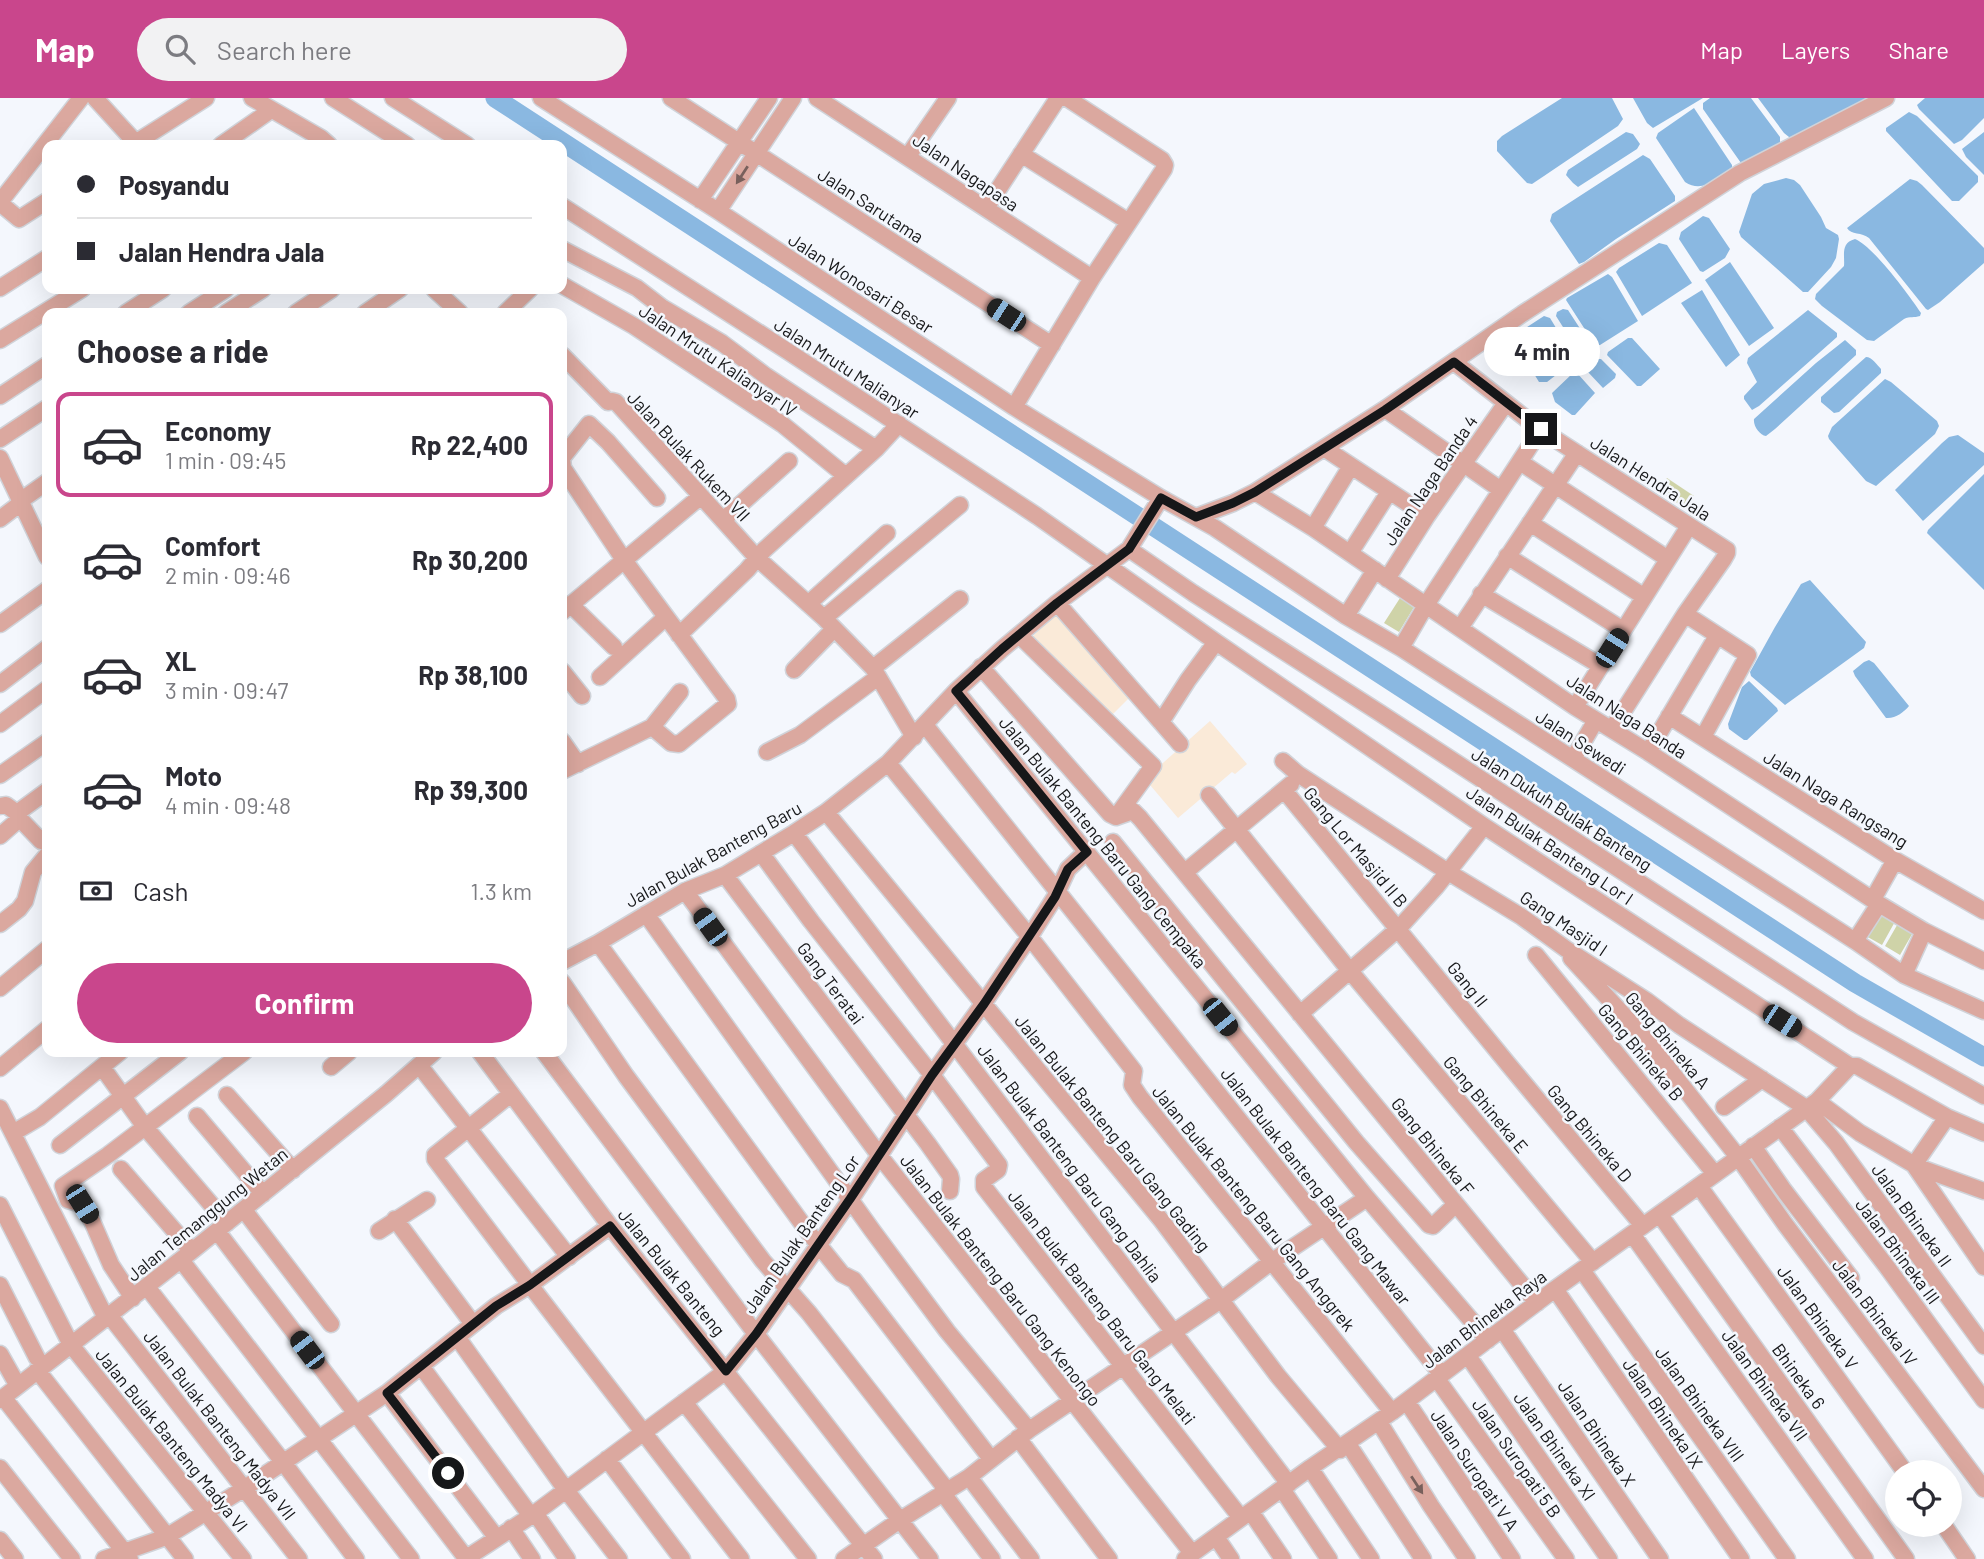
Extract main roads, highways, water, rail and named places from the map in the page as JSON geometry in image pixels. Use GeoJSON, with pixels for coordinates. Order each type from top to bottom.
{"type":"FeatureCollection","features":[{"type":"Feature","properties":{"kind":"water"},"geometry":{"type":"Polygon","coordinates":[[[1562,98],[1612,98],[1623,119],[1618,126],[1532,184],[1527,183],[1497,151],[1497,141],[1562,98]]]}},
{"type":"Feature","properties":{"kind":"water"},"geometry":{"type":"Polygon","coordinates":[[[1633,98],[1703,98],[1653,128],[1647,123],[1633,98]]]}},
{"type":"Feature","properties":{"kind":"water"},"geometry":{"type":"Polygon","coordinates":[[[1710,98],[1751,98],[1780,137],[1780,144],[1741,163],[1703,109],[1703,103],[1710,98]]]}},
{"type":"Feature","properties":{"kind":"water"},"geometry":{"type":"Polygon","coordinates":[[[1758,98],[1872,98],[1789,137],[1758,98]]]}},
{"type":"Feature","properties":{"kind":"water"},"geometry":{"type":"Polygon","coordinates":[[[1925,98],[1984,98],[1984,118],[1962,140],[1954,144],[1919,109],[1917,105],[1925,98]]]}},
{"type":"Feature","properties":{"kind":"water"},"geometry":{"type":"Polygon","coordinates":[[[1694,108],[1732,165],[1732,168],[1715,180],[1698,186],[1685,182],[1656,138],[1658,133],[1694,108]]]}},
{"type":"Feature","properties":{"kind":"water"},"geometry":{"type":"Polygon","coordinates":[[[1909,112],[1917,116],[1978,176],[1978,182],[1959,201],[1952,201],[1886,131],[1886,128],[1909,112]]]}},
{"type":"Feature","properties":{"kind":"water"},"geometry":{"type":"Polygon","coordinates":[[[1626,132],[1633,134],[1640,144],[1637,149],[1578,187],[1566,175],[1568,170],[1626,132]]]}},
{"type":"Feature","properties":{"kind":"water"},"geometry":{"type":"Polygon","coordinates":[[[1984,132],[1984,175],[1966,157],[1962,149],[1984,132]]]}},
{"type":"Feature","properties":{"kind":"water"},"geometry":{"type":"Polygon","coordinates":[[[1643,155],[1650,159],[1675,196],[1675,201],[1579,264],[1550,221],[1552,214],[1643,155]]]}},
{"type":"Feature","properties":{"kind":"water"},"geometry":{"type":"Polygon","coordinates":[[[1786,178],[1800,185],[1826,228],[1838,235],[1839,239],[1836,258],[1831,267],[1808,292],[1803,292],[1741,237],[1739,232],[1752,194],[1764,184],[1786,178]]]}},
{"type":"Feature","properties":{"kind":"water"},"geometry":{"type":"Polygon","coordinates":[[[1910,179],[1922,185],[1984,248],[1984,263],[1928,310],[1869,238],[1847,228],[1910,179]]]}},
{"type":"Feature","properties":{"kind":"water"},"geometry":{"type":"Polygon","coordinates":[[[1703,216],[1709,218],[1730,249],[1725,258],[1703,272],[1679,239],[1681,232],[1703,216]]]}},
{"type":"Feature","properties":{"kind":"water"},"geometry":{"type":"Polygon","coordinates":[[[1855,239],[1863,243],[1881,261],[1921,313],[1920,316],[1904,319],[1874,341],[1867,340],[1815,299],[1816,294],[1844,266],[1845,247],[1855,239]]]}},
{"type":"Feature","properties":{"kind":"water"},"geometry":{"type":"Polygon","coordinates":[[[1659,243],[1667,245],[1692,283],[1642,316],[1616,272],[1659,243]]]}},
{"type":"Feature","properties":{"kind":"water"},"geometry":{"type":"Polygon","coordinates":[[[1730,262],[1774,328],[1749,346],[1705,280],[1730,262]]]}},
{"type":"Feature","properties":{"kind":"water"},"geometry":{"type":"Polygon","coordinates":[[[1608,274],[1638,321],[1600,345],[1595,345],[1566,300],[1608,274]]]}},
{"type":"Feature","properties":{"kind":"water"},"geometry":{"type":"Polygon","coordinates":[[[1702,290],[1740,355],[1726,367],[1681,303],[1702,290]]]}},
{"type":"Feature","properties":{"kind":"water"},"geometry":{"type":"Polygon","coordinates":[[[1568,310],[1592,347],[1584,354],[1580,354],[1556,316],[1557,312],[1568,310]]]}},
{"type":"Feature","properties":{"kind":"water"},"geometry":{"type":"Polygon","coordinates":[[[1808,310],[1837,333],[1837,337],[1752,410],[1744,396],[1757,382],[1747,363],[1748,358],[1808,310]]]}},
{"type":"Feature","properties":{"kind":"water"},"geometry":{"type":"Polygon","coordinates":[[[1544,316],[1550,318],[1575,359],[1547,382],[1539,382],[1512,338],[1544,316]]]}},
{"type":"Feature","properties":{"kind":"water"},"geometry":{"type":"Polygon","coordinates":[[[1628,338],[1632,338],[1660,369],[1641,386],[1637,386],[1607,355],[1628,338]]]}},
{"type":"Feature","properties":{"kind":"water"},"geometry":{"type":"Polygon","coordinates":[[[1845,340],[1856,350],[1856,355],[1775,429],[1766,436],[1759,432],[1754,419],[1845,340]]]}},
{"type":"Feature","properties":{"kind":"water"},"geometry":{"type":"Polygon","coordinates":[[[1866,357],[1876,363],[1881,373],[1839,412],[1834,413],[1821,402],[1821,397],[1866,357]]]}},
{"type":"Feature","properties":{"kind":"water"},"geometry":{"type":"Polygon","coordinates":[[[1598,359],[1616,374],[1603,388],[1587,371],[1598,359]]]}},
{"type":"Feature","properties":{"kind":"water"},"geometry":{"type":"Polygon","coordinates":[[[1573,373],[1577,373],[1595,393],[1575,415],[1555,402],[1552,393],[1573,373]]]}},
{"type":"Feature","properties":{"kind":"water"},"geometry":{"type":"Polygon","coordinates":[[[1885,379],[1937,421],[1939,426],[1935,434],[1876,486],[1866,481],[1828,436],[1832,427],[1885,379]]]}},
{"type":"Feature","properties":{"kind":"water"},"geometry":{"type":"Polygon","coordinates":[[[1958,435],[1984,453],[1984,465],[1923,521],[1895,490],[1942,443],[1949,437],[1958,435]]]}},
{"type":"Feature","properties":{"kind":"water"},"geometry":{"type":"Polygon","coordinates":[[[1984,474],[1984,590],[1927,533],[1984,474]]]}},
{"type":"Feature","properties":{"kind":"water"},"geometry":{"type":"Polygon","coordinates":[[[1810,580],[1866,642],[1864,648],[1785,705],[1751,676],[1750,672],[1801,584],[1810,580]]]}},
{"type":"Feature","properties":{"kind":"water"},"geometry":{"type":"Polygon","coordinates":[[[1869,660],[1909,706],[1902,713],[1886,718],[1855,676],[1853,671],[1869,660]]]}},
{"type":"Feature","properties":{"kind":"water"},"geometry":{"type":"Polygon","coordinates":[[[1749,681],[1778,711],[1744,740],[1729,729],[1728,724],[1742,687],[1749,681]]]}},
{"type":"Feature","properties":{"kind":"waterway"},"geometry":{"type":"LineString","coordinates":[[495,98],[560,140]]}},
{"type":"Feature","properties":{"kind":"waterway"},"geometry":{"type":"LineString","coordinates":[[567,145],[1855,983],[1984,1057]]}}]}
